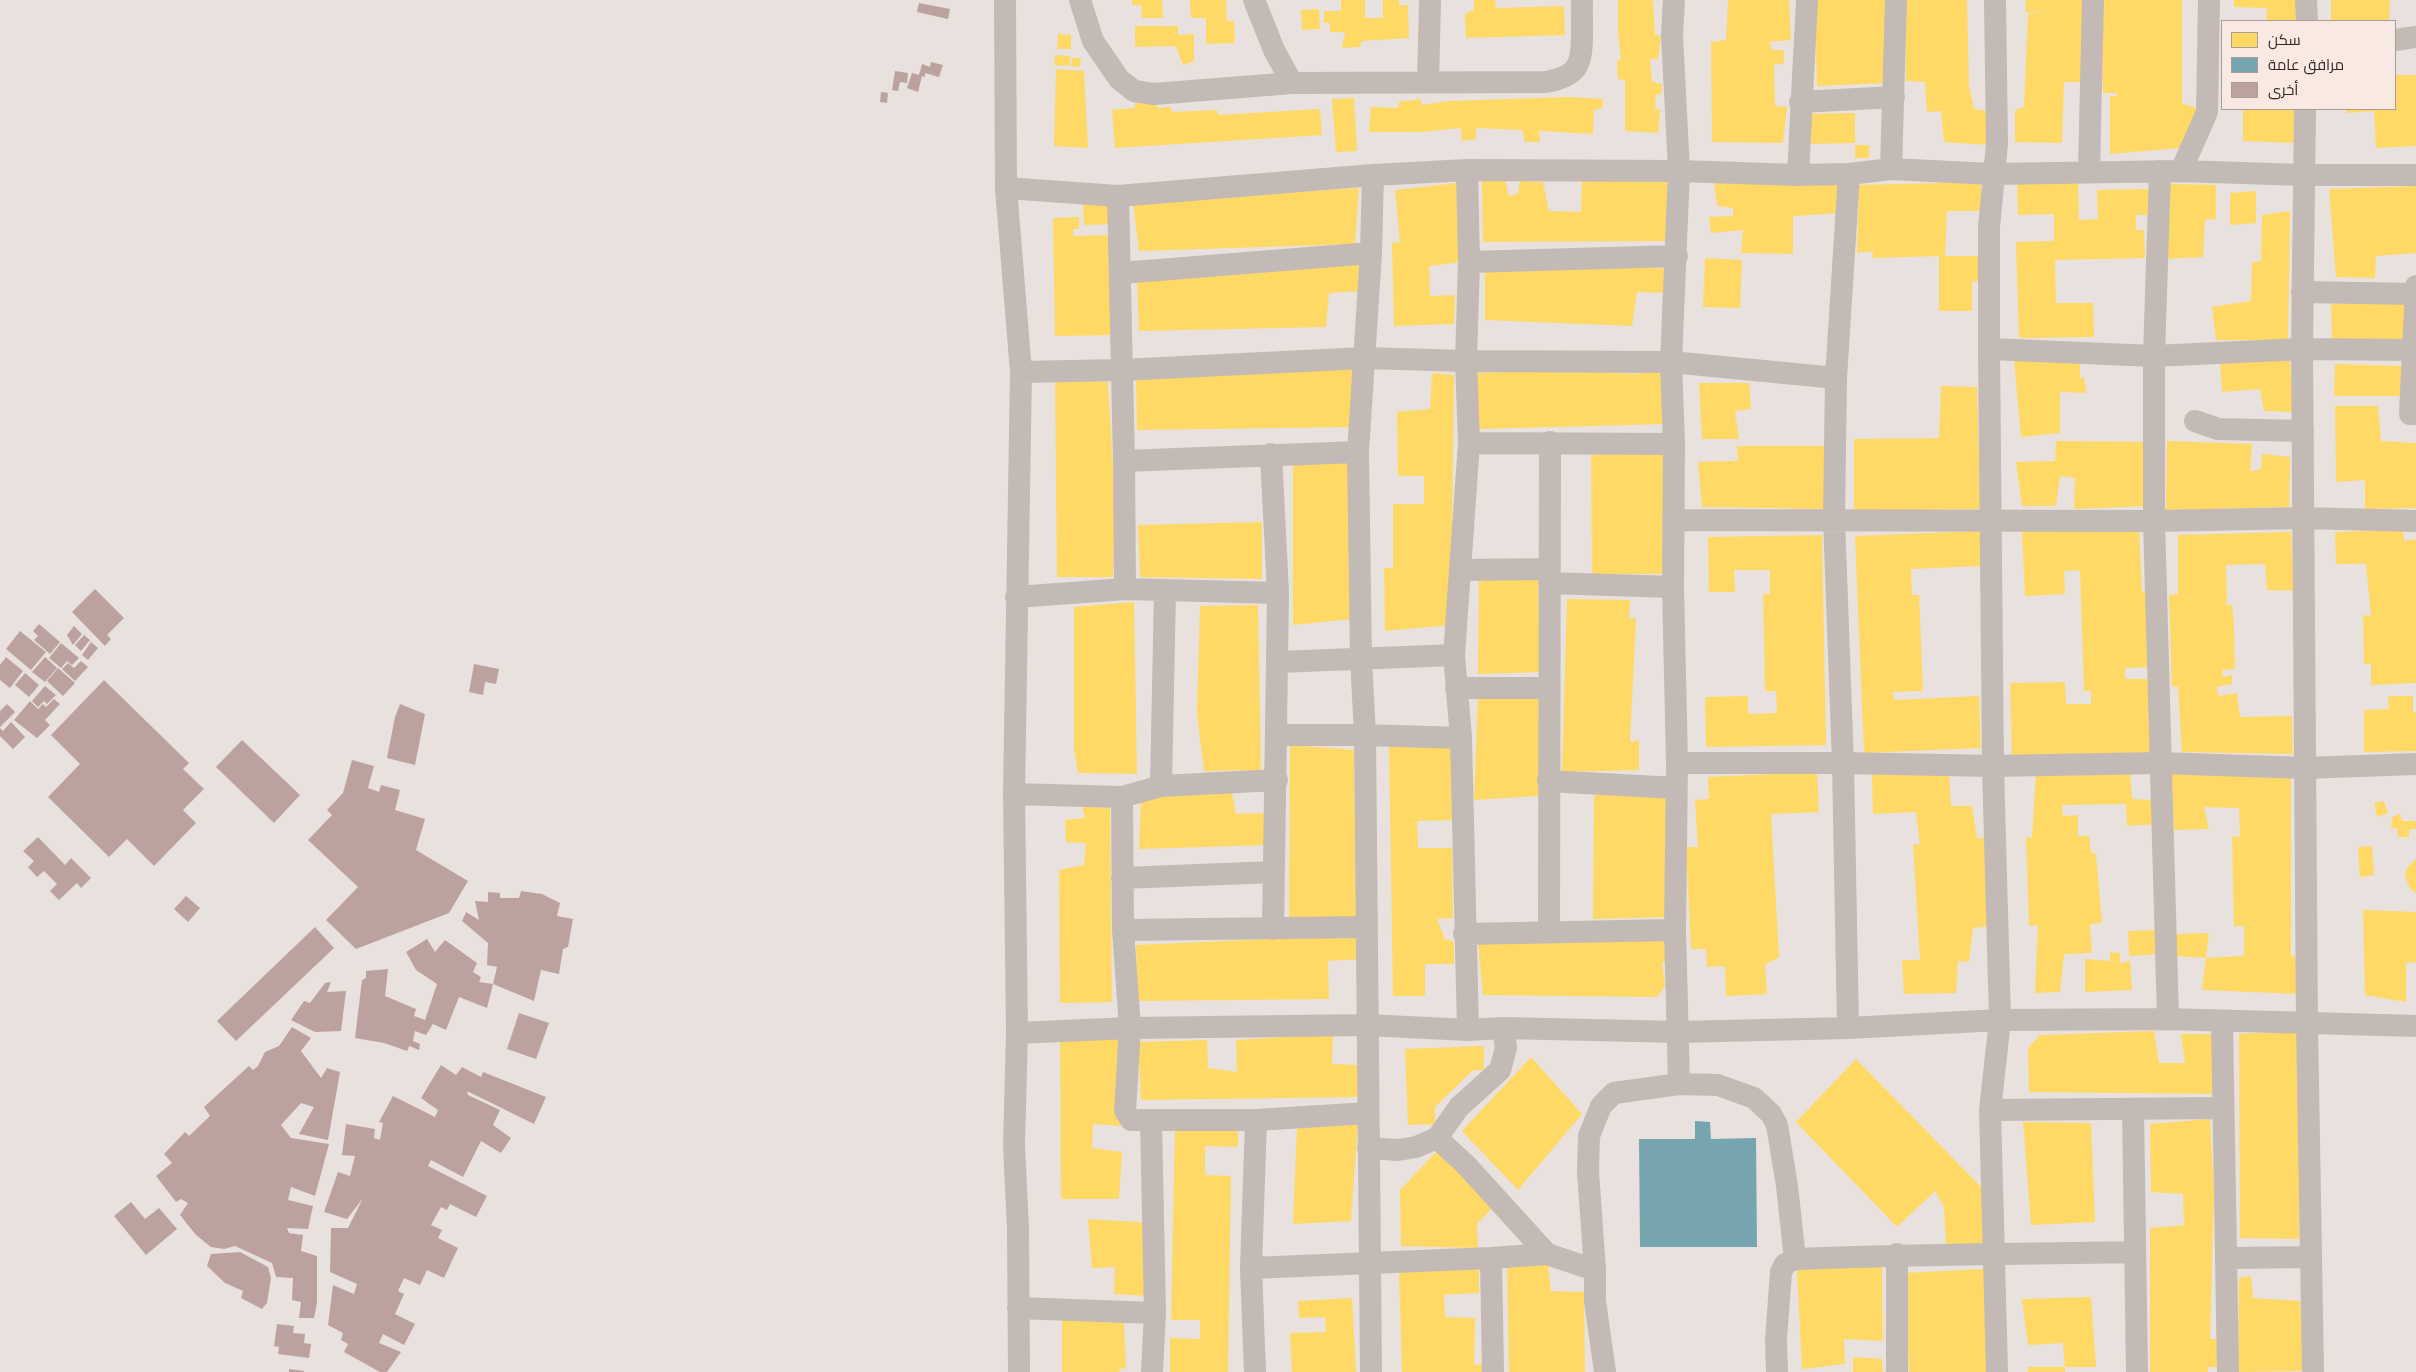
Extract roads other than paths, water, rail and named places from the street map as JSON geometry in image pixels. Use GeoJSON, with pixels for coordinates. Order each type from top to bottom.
{"type":"FeatureCollection","features":[{"type":"Feature","properties":{"kind":"street"},"geometry":{"type":"LineString","coordinates":[[1004,0],[1006,188],[1022,372],[1016,598],[1014,794],[1017,1033],[1014,1145],[1018,1228],[1019,1372]]}},
{"type":"Feature","properties":{"kind":"street"},"geometry":{"type":"LineString","coordinates":[[1080,0],[1093,41],[1119,79],[1134,91],[1154,94],[1292,83],[1546,82],[1567,75],[1576,67],[1580,56],[1582,0]]}},
{"type":"Feature","properties":{"kind":"street"},"geometry":{"type":"LineString","coordinates":[[1254,0],[1274,50],[1292,83]]}},
{"type":"Feature","properties":{"kind":"street"},"geometry":{"type":"LineString","coordinates":[[1428,82],[1430,0]]}},
{"type":"Feature","properties":{"kind":"street"},"geometry":{"type":"LineString","coordinates":[[1674,0],[1672,35],[1679,171],[1677,256],[1671,362],[1674,444],[1673,587],[1678,763],[1676,788],[1675,930],[1679,1084]]}},
{"type":"Feature","properties":{"kind":"street"},"geometry":{"type":"LineString","coordinates":[[1798,175],[1800,102],[1807,0]]}},
{"type":"Feature","properties":{"kind":"street"},"geometry":{"type":"LineString","coordinates":[[1891,169],[1896,0]]}},
{"type":"Feature","properties":{"kind":"street"},"geometry":{"type":"LineString","coordinates":[[1994,0],[1997,144],[1992,174],[1989,226],[1989,349],[1993,766],[2000,1020],[1990,1110],[1997,1372]]}},
{"type":"Feature","properties":{"kind":"street"},"geometry":{"type":"LineString","coordinates":[[2089,171],[2093,0]]}},
{"type":"Feature","properties":{"kind":"street"},"geometry":{"type":"LineString","coordinates":[[2168,1019],[2154,521],[2154,356],[2170,171],[2207,112],[2209,0]]}},
{"type":"Feature","properties":{"kind":"street"},"geometry":{"type":"LineString","coordinates":[[2306,0],[2307,20]]}},
{"type":"Feature","properties":{"kind":"street"},"geometry":{"type":"LineString","coordinates":[[2396,40],[2416,37]]}},
{"type":"Feature","properties":{"kind":"street"},"geometry":{"type":"LineString","coordinates":[[1800,102],[1894,97]]}},
{"type":"Feature","properties":{"kind":"street"},"geometry":{"type":"LineString","coordinates":[[2305,110],[2302,292],[2304,768],[2313,1372]]}},
{"type":"Feature","properties":{"kind":"street"},"geometry":{"type":"LineString","coordinates":[[1006,188],[1118,196],[1373,175],[1467,170],[1679,171],[1798,175],[1849,174],[1891,169],[1992,174],[2170,171],[2303,175],[2416,175]]}},
{"type":"Feature","properties":{"kind":"street"},"geometry":{"type":"LineString","coordinates":[[1467,170],[1469,262],[1466,361],[1468,443],[1454,655],[1461,738],[1464,934],[1468,1030]]}},
{"type":"Feature","properties":{"kind":"street"},"geometry":{"type":"LineString","coordinates":[[1848,1028],[1843,763],[1834,519],[1836,378],[1849,174]]}},
{"type":"Feature","properties":{"kind":"street"},"geometry":{"type":"LineString","coordinates":[[1371,1372],[1365,735],[1361,660],[1358,452],[1371,253],[1373,175]]}},
{"type":"Feature","properties":{"kind":"street"},"geometry":{"type":"LineString","coordinates":[[1118,196],[1122,273],[1124,589]]}},
{"type":"Feature","properties":{"kind":"street"},"geometry":{"type":"LineString","coordinates":[[1122,273],[1371,253]]}},
{"type":"Feature","properties":{"kind":"street"},"geometry":{"type":"LineString","coordinates":[[1469,262],[1677,256]]}},
{"type":"Feature","properties":{"kind":"street"},"geometry":{"type":"LineString","coordinates":[[2416,286],[2410,414],[2416,414]]}},
{"type":"Feature","properties":{"kind":"street"},"geometry":{"type":"LineString","coordinates":[[2302,292],[2416,294]]}},
{"type":"Feature","properties":{"kind":"street"},"geometry":{"type":"LineString","coordinates":[[1989,349],[2154,356],[2302,349],[2413,350]]}},
{"type":"Feature","properties":{"kind":"street"},"geometry":{"type":"LineString","coordinates":[[1022,372],[1122,370],[1364,358],[1466,361],[1671,362],[1836,378]]}},
{"type":"Feature","properties":{"kind":"street"},"geometry":{"type":"LineString","coordinates":[[2195,422],[2218,429],[2303,431]]}},
{"type":"Feature","properties":{"kind":"street"},"geometry":{"type":"LineString","coordinates":[[1549,932],[1550,442]]}},
{"type":"Feature","properties":{"kind":"street"},"geometry":{"type":"LineString","coordinates":[[1468,443],[1674,444]]}},
{"type":"Feature","properties":{"kind":"street"},"geometry":{"type":"LineString","coordinates":[[1124,461],[1358,452]]}},
{"type":"Feature","properties":{"kind":"street"},"geometry":{"type":"LineString","coordinates":[[1271,454],[1278,593],[1278,735],[1273,929]]}},
{"type":"Feature","properties":{"kind":"street"},"geometry":{"type":"LineString","coordinates":[[1672,520],[1992,519],[2154,521],[2304,518],[2416,521]]}},
{"type":"Feature","properties":{"kind":"street"},"geometry":{"type":"LineString","coordinates":[[1460,570],[1673,587]]}},
{"type":"Feature","properties":{"kind":"street"},"geometry":{"type":"LineString","coordinates":[[1016,598],[1124,589],[1278,593]]}},
{"type":"Feature","properties":{"kind":"street"},"geometry":{"type":"LineString","coordinates":[[1161,786],[1165,590]]}},
{"type":"Feature","properties":{"kind":"street"},"geometry":{"type":"LineString","coordinates":[[1278,662],[1454,655]]}},
{"type":"Feature","properties":{"kind":"street"},"geometry":{"type":"LineString","coordinates":[[1456,688],[1549,688]]}},
{"type":"Feature","properties":{"kind":"street"},"geometry":{"type":"LineString","coordinates":[[1278,735],[1461,738]]}},
{"type":"Feature","properties":{"kind":"street"},"geometry":{"type":"LineString","coordinates":[[1678,763],[1843,763],[1993,766],[2160,763],[2304,768],[2416,764]]}},
{"type":"Feature","properties":{"kind":"street"},"geometry":{"type":"LineString","coordinates":[[1014,794],[1122,797],[1161,786],[1277,780]]}},
{"type":"Feature","properties":{"kind":"street"},"geometry":{"type":"LineString","coordinates":[[1548,781],[1676,788]]}},
{"type":"Feature","properties":{"kind":"street"},"geometry":{"type":"LineString","coordinates":[[1122,797],[1123,930],[1130,1028],[1125,1111],[1131,1120],[1256,1120],[1368,1113]]}},
{"type":"Feature","properties":{"kind":"street"},"geometry":{"type":"LineString","coordinates":[[1122,878],[1274,872]]}},
{"type":"Feature","properties":{"kind":"street"},"geometry":{"type":"LineString","coordinates":[[1123,930],[1366,927]]}},
{"type":"Feature","properties":{"kind":"street"},"geometry":{"type":"LineString","coordinates":[[1464,934],[1675,930]]}},
{"type":"Feature","properties":{"kind":"street"},"geometry":{"type":"LineString","coordinates":[[1017,1033],[1130,1028],[1367,1025],[1468,1030],[1503,1028],[1679,1032],[1848,1028],[2000,1020],[2168,1019],[2416,1026]]}},
{"type":"Feature","properties":{"kind":"street"},"geometry":{"type":"LineString","coordinates":[[2222,1022],[2228,1372]]}},
{"type":"Feature","properties":{"kind":"street"},"geometry":{"type":"LineString","coordinates":[[1368,1148],[1398,1150],[1416,1148],[1437,1138],[1459,1107],[1500,1070],[1506,1048],[1503,1028]]}},
{"type":"Feature","properties":{"kind":"street"},"geometry":{"type":"LineString","coordinates":[[1605,1372],[1595,1301],[1595,1270],[1588,1171],[1589,1136],[1601,1106],[1614,1093],[1679,1084],[1718,1085],[1754,1098],[1771,1114],[1777,1125],[1787,1186],[1795,1259]]}},
{"type":"Feature","properties":{"kind":"street"},"geometry":{"type":"LineString","coordinates":[[1990,1110],[2224,1108]]}},
{"type":"Feature","properties":{"kind":"street"},"geometry":{"type":"LineString","coordinates":[[2133,1109],[2137,1372]]}},
{"type":"Feature","properties":{"kind":"street"},"geometry":{"type":"LineString","coordinates":[[1255,1372],[1251,1268],[1256,1120]]}},
{"type":"Feature","properties":{"kind":"street"},"geometry":{"type":"LineString","coordinates":[[1151,1121],[1155,1313],[1152,1372]]}},
{"type":"Feature","properties":{"kind":"street"},"geometry":{"type":"LineString","coordinates":[[1437,1138],[1467,1166],[1547,1254]]}},
{"type":"Feature","properties":{"kind":"street"},"geometry":{"type":"LineString","coordinates":[[1777,1372],[1776,1340],[1781,1272],[1785,1264],[1795,1259],[1897,1254],[1994,1255],[2135,1252]]}},
{"type":"Feature","properties":{"kind":"street"},"geometry":{"type":"LineString","coordinates":[[1251,1268],[1547,1254],[1595,1270]]}},
{"type":"Feature","properties":{"kind":"street"},"geometry":{"type":"LineString","coordinates":[[1897,1254],[1897,1372]]}},
{"type":"Feature","properties":{"kind":"street"},"geometry":{"type":"LineString","coordinates":[[2226,1258],[2310,1257]]}},
{"type":"Feature","properties":{"kind":"street"},"geometry":{"type":"LineString","coordinates":[[1491,1258],[1493,1372]]}},
{"type":"Feature","properties":{"kind":"street"},"geometry":{"type":"LineString","coordinates":[[1018,1308],[1155,1313]]}}]}
